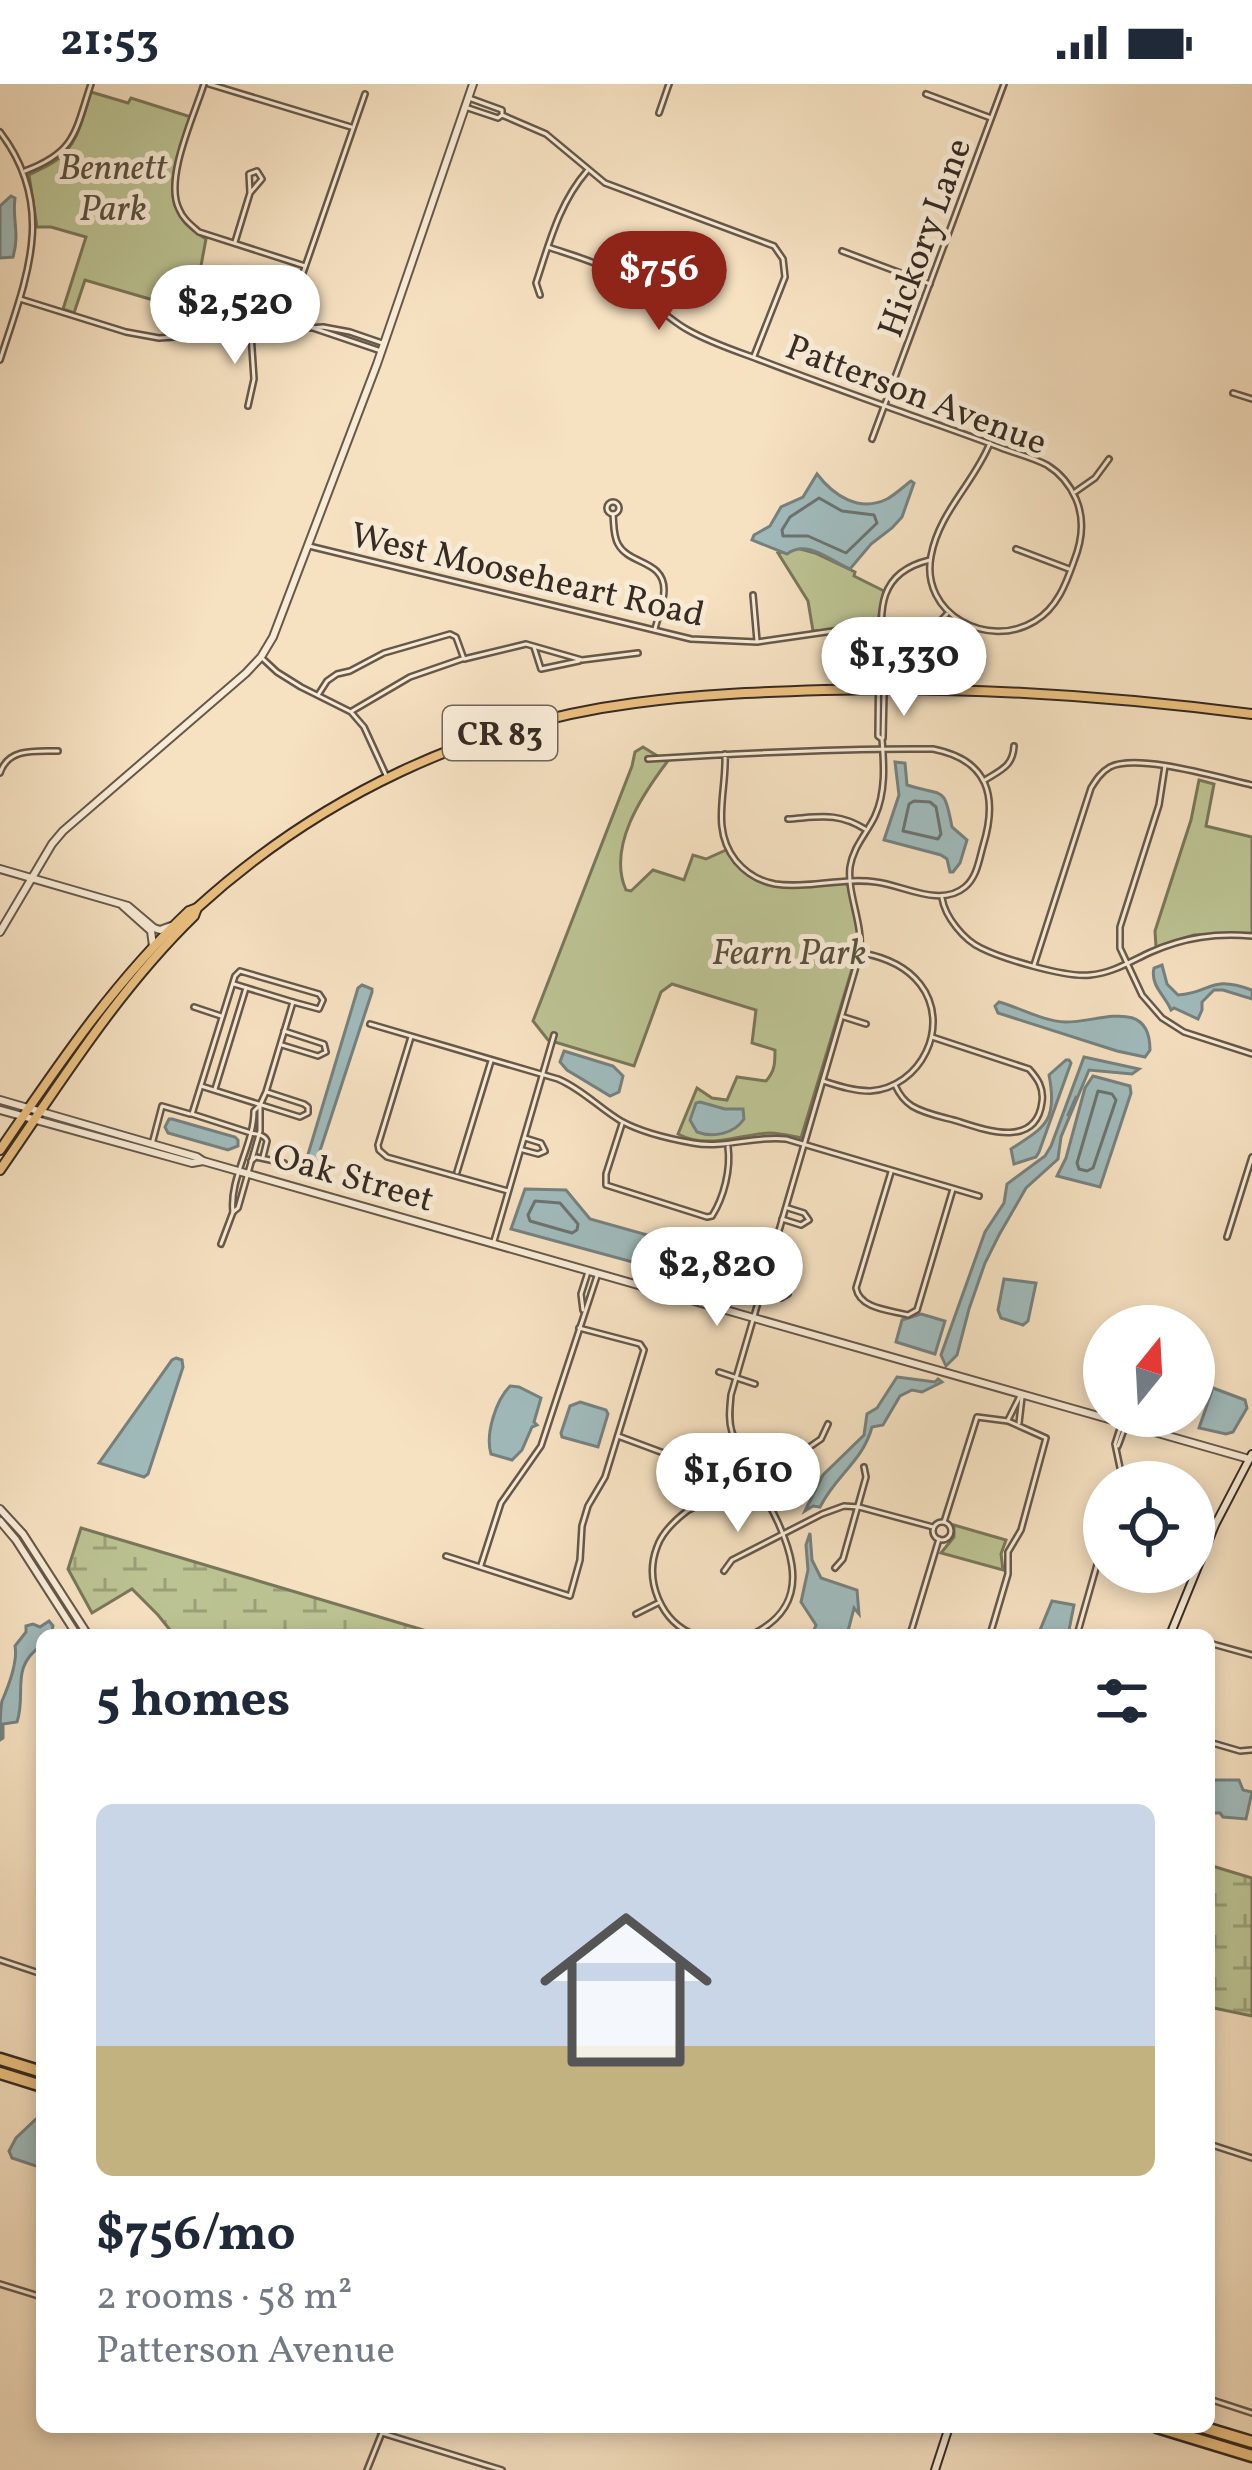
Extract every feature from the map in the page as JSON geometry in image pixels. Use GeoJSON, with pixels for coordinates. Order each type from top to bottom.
{"type":"FeatureCollection","features":[{"type":"Feature","properties":{"kind":"highway"},"geometry":{"type":"LineString","coordinates":[[0,2060],[36,2070]]}},
{"type":"Feature","properties":{"kind":"highway"},"geometry":{"type":"LineString","coordinates":[[0,2073],[36,2084]]}},
{"type":"Feature","properties":{"kind":"highway"},"geometry":{"type":"LineString","coordinates":[[1215,2431],[1252,2442]]}},
{"type":"Feature","properties":{"kind":"highway"},"geometry":{"type":"LineString","coordinates":[[1177,2433],[1252,2456]]}},
{"type":"Feature","properties":{"kind":"main road","name":"CR 83"},"geometry":{"type":"LineString","coordinates":[[0,1150],[88,1022],[189,911],[292,832],[387,778],[496,734],[593,709],[670,698],[881,688],[1081,695],[1252,713]]}},
{"type":"Feature","properties":{"kind":"main road","name":"CR 83"},"geometry":{"type":"LineString","coordinates":[[0,1170],[129,987],[197,908]]}},
{"type":"Feature","properties":{"kind":"street"},"geometry":{"type":"LineString","coordinates":[[23,172],[65,150],[91,84]]}},
{"type":"Feature","properties":{"kind":"street"},"geometry":{"type":"LineString","coordinates":[[305,266],[199,232],[187,222],[175,196],[177,169],[207,84],[353,128]]}},
{"type":"Feature","properties":{"kind":"street"},"geometry":{"type":"LineString","coordinates":[[0,932],[63,831],[261,657],[273,637],[382,347],[473,84]]}},
{"type":"Feature","properties":{"kind":"street"},"geometry":{"type":"LineString","coordinates":[[659,113],[669,84]]}},
{"type":"Feature","properties":{"kind":"street","name":"Hickory Lane"},"geometry":{"type":"LineString","coordinates":[[872,439],[1004,84]]}},
{"type":"Feature","properties":{"kind":"street"},"geometry":{"type":"LineString","coordinates":[[291,329],[305,266],[365,94]]}},
{"type":"Feature","properties":{"kind":"street"},"geometry":{"type":"LineString","coordinates":[[926,94],[992,119]]}},
{"type":"Feature","properties":{"kind":"street"},"geometry":{"type":"LineString","coordinates":[[468,98],[502,110],[502,115]]}},
{"type":"Feature","properties":{"kind":"street"},"geometry":{"type":"LineString","coordinates":[[465,107],[498,118],[502,115]]}},
{"type":"Feature","properties":{"kind":"street"},"geometry":{"type":"LineString","coordinates":[[502,115],[546,134],[587,170],[620,189],[777,249],[785,277],[753,358]]}},
{"type":"Feature","properties":{"kind":"street"},"geometry":{"type":"LineString","coordinates":[[0,132],[23,172],[34,228],[32,257],[0,360]]}},
{"type":"Feature","properties":{"kind":"street"},"geometry":{"type":"LineString","coordinates":[[540,295],[536,283],[548,247],[565,202],[587,170]]}},
{"type":"Feature","properties":{"kind":"street"},"geometry":{"type":"LineString","coordinates":[[234,244],[250,193]]}},
{"type":"Feature","properties":{"kind":"street","name":"Patterson Avenue"},"geometry":{"type":"LineString","coordinates":[[548,247],[607,268],[685,328],[753,358],[1044,464],[1073,493]]}},
{"type":"Feature","properties":{"kind":"street"},"geometry":{"type":"LineString","coordinates":[[842,251],[931,284]]}},
{"type":"Feature","properties":{"kind":"street"},"geometry":{"type":"LineString","coordinates":[[20,299],[143,336],[311,328],[382,347]]}},
{"type":"Feature","properties":{"kind":"street"},"geometry":{"type":"LineString","coordinates":[[248,406],[254,380],[251,332]]}},
{"type":"Feature","properties":{"kind":"street"},"geometry":{"type":"LineString","coordinates":[[1233,393],[1252,399]]}},
{"type":"Feature","properties":{"kind":"street"},"geometry":{"type":"LineString","coordinates":[[990,443],[951,505],[930,560],[934,590],[948,613],[980,630],[1018,628],[1035,621],[1054,604],[1071,570],[1082,530],[1073,493],[1095,478],[1109,459]]}},
{"type":"Feature","properties":{"kind":"street"},"geometry":{"type":"LineString","coordinates":[[613,514],[620,547],[661,577],[664,593],[655,631]]}},
{"type":"Feature","properties":{"kind":"street","name":"West Mooseheart Road"},"geometry":{"type":"LineString","coordinates":[[309,546],[710,642],[880,629]]}},
{"type":"Feature","properties":{"kind":"street"},"geometry":{"type":"LineString","coordinates":[[1016,549],[1071,570]]}},
{"type":"Feature","properties":{"kind":"street"},"geometry":{"type":"LineString","coordinates":[[761,1629],[773,1622],[791,1593],[792,1556],[730,1426],[731,1395],[860,953],[860,924],[850,881],[852,858],[882,794],[882,603],[892,582],[907,568],[930,560]]}},
{"type":"Feature","properties":{"kind":"street"},"geometry":{"type":"LineString","coordinates":[[753,595],[757,642]]}},
{"type":"Feature","properties":{"kind":"street"},"geometry":{"type":"LineString","coordinates":[[932,630],[948,613]]}},
{"type":"Feature","properties":{"kind":"street"},"geometry":{"type":"LineString","coordinates":[[318,695],[337,674],[384,652],[434,637],[456,637],[464,658]]}},
{"type":"Feature","properties":{"kind":"street"},"geometry":{"type":"LineString","coordinates":[[351,712],[410,677],[511,646],[533,646],[582,660]]}},
{"type":"Feature","properties":{"kind":"street"},"geometry":{"type":"LineString","coordinates":[[533,646],[541,669],[638,653]]}},
{"type":"Feature","properties":{"kind":"street"},"geometry":{"type":"LineString","coordinates":[[261,657],[277,672],[351,712],[364,727],[387,778]]}},
{"type":"Feature","properties":{"kind":"street"},"geometry":{"type":"LineString","coordinates":[[984,781],[1008,766],[1014,746]]}},
{"type":"Feature","properties":{"kind":"street"},"geometry":{"type":"LineString","coordinates":[[648,759],[725,754],[883,748],[945,751],[972,766],[990,800],[991,820],[973,878],[962,890],[942,896],[872,881],[777,884],[751,875],[724,841],[721,828],[725,754]]}},
{"type":"Feature","properties":{"kind":"street"},"geometry":{"type":"LineString","coordinates":[[0,773],[9,757],[58,751]]}},
{"type":"Feature","properties":{"kind":"street"},"geometry":{"type":"LineString","coordinates":[[1034,965],[1094,782],[1104,771],[1118,764],[1165,766],[1252,785]]}},
{"type":"Feature","properties":{"kind":"street"},"geometry":{"type":"LineString","coordinates":[[1165,766],[1161,799],[1119,930],[1119,944],[1146,1001],[1170,1024],[1252,1054]]}},
{"type":"Feature","properties":{"kind":"street"},"geometry":{"type":"LineString","coordinates":[[788,819],[835,816],[866,830]]}},
{"type":"Feature","properties":{"kind":"street"},"geometry":{"type":"LineString","coordinates":[[0,869],[131,907],[160,930],[174,925]]}},
{"type":"Feature","properties":{"kind":"street"},"geometry":{"type":"LineString","coordinates":[[942,896],[951,919],[980,948],[1067,975],[1104,973],[1187,938],[1218,933],[1252,936]]}},
{"type":"Feature","properties":{"kind":"street"},"geometry":{"type":"LineString","coordinates":[[123,906],[152,931],[153,946]]}},
{"type":"Feature","properties":{"kind":"street"},"geometry":{"type":"LineString","coordinates":[[823,1081],[867,1091],[895,1085],[923,1060],[932,1037],[932,1010],[921,984],[898,965],[860,953]]}},
{"type":"Feature","properties":{"kind":"street"},"geometry":{"type":"LineString","coordinates":[[192,1114],[233,984],[237,972],[323,999],[316,1010],[233,984]]}},
{"type":"Feature","properties":{"kind":"street"},"geometry":{"type":"LineString","coordinates":[[214,1090],[246,988]]}},
{"type":"Feature","properties":{"kind":"street"},"geometry":{"type":"LineString","coordinates":[[250,1162],[258,1135],[254,1111],[266,1092],[293,1002]]}},
{"type":"Feature","properties":{"kind":"street"},"geometry":{"type":"LineString","coordinates":[[194,1007],[223,1016]]}},
{"type":"Feature","properties":{"kind":"street"},"geometry":{"type":"LineString","coordinates":[[842,1017],[866,1024]]}},
{"type":"Feature","properties":{"kind":"street"},"geometry":{"type":"LineString","coordinates":[[370,1024],[543,1074],[579,1089],[623,1122],[696,1144],[778,1138],[979,1196]]}},
{"type":"Feature","properties":{"kind":"street"},"geometry":{"type":"LineString","coordinates":[[280,1045],[318,1056],[326,1052],[323,1044],[284,1031]]}},
{"type":"Feature","properties":{"kind":"street"},"geometry":{"type":"LineString","coordinates":[[493,1244],[554,1035]]}},
{"type":"Feature","properties":{"kind":"street"},"geometry":{"type":"LineString","coordinates":[[411,1036],[379,1150],[387,1157],[508,1191]]}},
{"type":"Feature","properties":{"kind":"street"},"geometry":{"type":"LineString","coordinates":[[895,1085],[914,1108],[997,1133],[1019,1132],[1034,1122],[1042,1091],[1028,1069],[932,1037]]}},
{"type":"Feature","properties":{"kind":"street"},"geometry":{"type":"LineString","coordinates":[[455,1175],[491,1059]]}},
{"type":"Feature","properties":{"kind":"street"},"geometry":{"type":"LineString","coordinates":[[201,1086],[300,1117],[308,1113],[304,1104],[266,1092]]}},
{"type":"Feature","properties":{"kind":"street"},"geometry":{"type":"LineString","coordinates":[[152,1144],[164,1099]]}},
{"type":"Feature","properties":{"kind":"street","name":"Oak Street"},"geometry":{"type":"LineString","coordinates":[[0,1100],[37,1116],[192,1163],[203,1161]]}},
{"type":"Feature","properties":{"kind":"street"},"geometry":{"type":"LineString","coordinates":[[162,1106],[258,1135],[267,1141],[263,1157]]}},
{"type":"Feature","properties":{"kind":"street","name":"Oak Street"},"geometry":{"type":"LineString","coordinates":[[0,1110],[26,1112]]}},
{"type":"Feature","properties":{"kind":"street","name":"Oak Street"},"geometry":{"type":"LineString","coordinates":[[37,1116],[152,1144],[1083,1410]]}},
{"type":"Feature","properties":{"kind":"street"},"geometry":{"type":"LineString","coordinates":[[623,1122],[606,1185],[707,1217],[717,1209],[728,1169],[727,1144]]}},
{"type":"Feature","properties":{"kind":"street"},"geometry":{"type":"LineString","coordinates":[[221,1244],[238,1208],[251,1132],[257,1124]]}},
{"type":"Feature","properties":{"kind":"street"},"geometry":{"type":"LineString","coordinates":[[521,1150],[538,1154],[545,1150],[542,1143],[524,1138]]}},
{"type":"Feature","properties":{"kind":"street"},"geometry":{"type":"LineString","coordinates":[[1227,1237],[1252,1156]]}},
{"type":"Feature","properties":{"kind":"street"},"geometry":{"type":"LineString","coordinates":[[243,1173],[255,1157],[284,1163]]}},
{"type":"Feature","properties":{"kind":"street"},"geometry":{"type":"LineString","coordinates":[[892,1171],[856,1288],[863,1303],[908,1315],[917,1310],[952,1189]]}},
{"type":"Feature","properties":{"kind":"street"},"geometry":{"type":"LineString","coordinates":[[782,1219],[801,1225],[808,1220],[805,1213],[786,1207]]}},
{"type":"Feature","properties":{"kind":"street"},"geometry":{"type":"LineString","coordinates":[[481,1567],[501,1503],[541,1446],[579,1328],[581,1294],[593,1272]]}},
{"type":"Feature","properties":{"kind":"street"},"geometry":{"type":"LineString","coordinates":[[583,1312],[593,1272]]}},
{"type":"Feature","properties":{"kind":"street"},"geometry":{"type":"LineString","coordinates":[[743,1275],[784,1288],[788,1294],[782,1298],[760,1293],[740,1287],[737,1280],[743,1275]]}},
{"type":"Feature","properties":{"kind":"street"},"geometry":{"type":"LineString","coordinates":[[446,1556],[570,1595],[588,1506],[605,1477],[644,1349],[579,1328]]}},
{"type":"Feature","properties":{"kind":"street"},"geometry":{"type":"LineString","coordinates":[[718,1372],[755,1384]]}},
{"type":"Feature","properties":{"kind":"street"},"geometry":{"type":"LineString","coordinates":[[1008,1421],[1022,1395]]}},
{"type":"Feature","properties":{"kind":"street"},"geometry":{"type":"LineString","coordinates":[[1018,1425],[1022,1395]]}},
{"type":"Feature","properties":{"kind":"street"},"geometry":{"type":"LineString","coordinates":[[724,1571],[732,1560],[836,1508],[859,1507],[933,1527],[944,1522],[974,1420],[982,1416],[1008,1421],[1041,1434],[1046,1444],[1022,1530],[1008,1552],[1008,1574],[992,1629]]}},
{"type":"Feature","properties":{"kind":"street"},"geometry":{"type":"LineString","coordinates":[[686,1629],[659,1602],[652,1579],[656,1549],[673,1522],[821,1439],[828,1424]]}},
{"type":"Feature","properties":{"kind":"street"},"geometry":{"type":"LineString","coordinates":[[618,1436],[669,1455],[697,1505]]}},
{"type":"Feature","properties":{"kind":"street","name":"Oak Street"},"geometry":{"type":"LineString","coordinates":[[1181,1437],[1251,1458]]}},
{"type":"Feature","properties":{"kind":"street"},"geometry":{"type":"LineString","coordinates":[[1215,1527],[1251,1458]]}},
{"type":"Feature","properties":{"kind":"street"},"geometry":{"type":"LineString","coordinates":[[835,1568],[844,1559],[859,1507],[864,1467]]}},
{"type":"Feature","properties":{"kind":"street"},"geometry":{"type":"LineString","coordinates":[[0,1509],[23,1534],[84,1629]]}},
{"type":"Feature","properties":{"kind":"street"},"geometry":{"type":"LineString","coordinates":[[0,1521],[73,1629]]}},
{"type":"Feature","properties":{"kind":"street"},"geometry":{"type":"LineString","coordinates":[[933,1527],[934,1536],[947,1538],[950,1528],[944,1522]]}},
{"type":"Feature","properties":{"kind":"street"},"geometry":{"type":"LineString","coordinates":[[912,1629],[939,1539]]}},
{"type":"Feature","properties":{"kind":"street"},"geometry":{"type":"LineString","coordinates":[[1079,1629],[1089,1593]]}},
{"type":"Feature","properties":{"kind":"street"},"geometry":{"type":"LineString","coordinates":[[1172,1629],[1185,1593]]}},
{"type":"Feature","properties":{"kind":"street"},"geometry":{"type":"LineString","coordinates":[[637,1614],[659,1602]]}},
{"type":"Feature","properties":{"kind":"street"},"geometry":{"type":"LineString","coordinates":[[1215,1645],[1252,1655]]}},
{"type":"Feature","properties":{"kind":"street"},"geometry":{"type":"LineString","coordinates":[[1215,1744],[1240,1751],[1252,1748]]}},
{"type":"Feature","properties":{"kind":"street"},"geometry":{"type":"LineString","coordinates":[[0,1960],[36,1972]]}},
{"type":"Feature","properties":{"kind":"street"},"geometry":{"type":"LineString","coordinates":[[1215,2146],[1252,2158]]}},
{"type":"Feature","properties":{"kind":"street"},"geometry":{"type":"LineString","coordinates":[[0,2284],[36,2295]]}},
{"type":"Feature","properties":{"kind":"street"},"geometry":{"type":"LineString","coordinates":[[1215,2401],[1252,2413]]}},
{"type":"Feature","properties":{"kind":"street"},"geometry":{"type":"LineString","coordinates":[[367,2470],[382,2433],[502,2470]]}},
{"type":"Feature","properties":{"kind":"street"},"geometry":{"type":"LineString","coordinates":[[935,2470],[947,2433]]}},
{"type":"Feature","properties":{"kind":"green space","name":"Bennett Park"},"geometry":{"type":"Polygon","coordinates":[[[91,92],[128,103],[131,98],[191,117],[175,168],[174,199],[189,227],[206,239],[200,271],[260,290],[258,328],[244,329],[241,296],[153,300],[85,280],[74,313],[63,309],[86,237],[37,227],[29,175],[69,147],[91,92]]]}},
{"type":"Feature","properties":{"kind":"green space"},"geometry":{"type":"Polygon","coordinates":[[[797,548],[855,572],[854,576],[884,591],[877,625],[813,631],[808,601],[778,553],[797,548]]]}},
{"type":"Feature","properties":{"kind":"green space","name":"Fearn Park"},"geometry":{"type":"Polygon","coordinates":[[[643,747],[667,762],[638,806],[624,839],[621,874],[626,890],[631,891],[653,870],[684,880],[693,855],[706,859],[726,850],[739,865],[766,881],[795,885],[847,882],[859,946],[801,1138],[770,1133],[701,1141],[678,1134],[697,1088],[712,1098],[727,1100],[737,1077],[766,1081],[769,1077],[775,1050],[752,1043],[756,1010],[672,984],[661,992],[634,1066],[548,1040],[533,1021],[635,752],[643,747]]]}},
{"type":"Feature","properties":{"kind":"green space"},"geometry":{"type":"Polygon","coordinates":[[[1199,780],[1214,784],[1206,826],[1252,837],[1252,933],[1194,935],[1156,947],[1155,931],[1199,780]]]}},
{"type":"Feature","properties":{"kind":"green space"},"geometry":{"type":"Polygon","coordinates":[[[954,1525],[1006,1540],[1003,1570],[941,1553],[954,1537],[954,1525]]]}},
{"type":"Feature","properties":{"kind":"green space"},"geometry":{"type":"Polygon","coordinates":[[[81,1528],[420,1629],[169,1629],[132,1589],[92,1613],[68,1569],[81,1528]]]}},
{"type":"Feature","properties":{"kind":"green space"},"geometry":{"type":"Polygon","coordinates":[[[1215,1867],[1252,1878],[1252,2016],[1215,2008],[1215,1867]]]}},
{"type":"Feature","properties":{"kind":"water"},"geometry":{"type":"Polygon","coordinates":[[[11,196],[15,198],[15,248],[13,257],[0,258],[0,206],[11,196]]]}},
{"type":"Feature","properties":{"kind":"water"},"geometry":{"type":"Polygon","coordinates":[[[817,474],[839,495],[866,504],[887,499],[914,483],[902,517],[850,569],[810,550],[787,554],[752,540],[770,526],[781,507],[803,497],[817,474]]]}},
{"type":"Feature","properties":{"kind":"water"},"geometry":{"type":"Polygon","coordinates":[[[895,762],[905,763],[907,785],[944,798],[952,827],[967,840],[953,872],[941,855],[884,840],[899,795],[895,762]]]}},
{"type":"Feature","properties":{"kind":"water"},"geometry":{"type":"Polygon","coordinates":[[[1162,965],[1167,984],[1178,995],[1227,984],[1252,990],[1252,999],[1214,990],[1202,1002],[1198,1019],[1171,1010],[1154,980],[1154,968],[1162,965]]]}},
{"type":"Feature","properties":{"kind":"water"},"geometry":{"type":"Polygon","coordinates":[[[362,985],[372,992],[314,1169],[307,1173],[306,1161],[362,985]]]}},
{"type":"Feature","properties":{"kind":"water"},"geometry":{"type":"Polygon","coordinates":[[[999,1002],[1057,1021],[1132,1018],[1148,1033],[1150,1050],[1145,1057],[1117,1051],[998,1013],[995,1006],[999,1002]]]}},
{"type":"Feature","properties":{"kind":"water"},"geometry":{"type":"Polygon","coordinates":[[[564,1051],[613,1066],[623,1076],[619,1092],[610,1096],[567,1070],[560,1062],[564,1051]]]}},
{"type":"Feature","properties":{"kind":"water"},"geometry":{"type":"Polygon","coordinates":[[[1084,1057],[1139,1069],[1132,1074],[1089,1070],[1061,1137],[1058,1159],[1026,1188],[999,1235],[985,1263],[957,1355],[946,1366],[941,1355],[985,1232],[1004,1203],[1007,1184],[1045,1156],[1051,1146],[1084,1057]]]}},
{"type":"Feature","properties":{"kind":"water"},"geometry":{"type":"Polygon","coordinates":[[[1066,1060],[1071,1063],[1039,1152],[1014,1164],[1011,1149],[1033,1135],[1050,1113],[1049,1075],[1066,1060]]]}},
{"type":"Feature","properties":{"kind":"water"},"geometry":{"type":"Polygon","coordinates":[[[1093,1076],[1130,1086],[1131,1093],[1100,1187],[1057,1176],[1093,1076]]]}},
{"type":"Feature","properties":{"kind":"water"},"geometry":{"type":"Polygon","coordinates":[[[700,1102],[743,1109],[744,1119],[723,1133],[697,1132],[690,1120],[700,1102]]]}},
{"type":"Feature","properties":{"kind":"water"},"geometry":{"type":"Polygon","coordinates":[[[169,1119],[235,1137],[238,1146],[228,1150],[168,1133],[165,1127],[169,1119]]]}},
{"type":"Feature","properties":{"kind":"water"},"geometry":{"type":"Polygon","coordinates":[[[525,1189],[566,1190],[590,1219],[708,1252],[699,1280],[511,1229],[525,1189]]]}},
{"type":"Feature","properties":{"kind":"water"},"geometry":{"type":"Polygon","coordinates":[[[1004,1279],[1036,1283],[1023,1325],[1001,1318],[998,1310],[1004,1279]]]}},
{"type":"Feature","properties":{"kind":"water"},"geometry":{"type":"Polygon","coordinates":[[[921,1314],[945,1321],[935,1354],[896,1342],[902,1320],[921,1314]]]}},
{"type":"Feature","properties":{"kind":"water"},"geometry":{"type":"Polygon","coordinates":[[[176,1358],[183,1367],[148,1474],[144,1477],[99,1463],[172,1360],[176,1358]]]}},
{"type":"Feature","properties":{"kind":"water"},"geometry":{"type":"Polygon","coordinates":[[[897,1377],[942,1382],[900,1396],[883,1425],[872,1427],[862,1449],[820,1507],[805,1511],[823,1475],[864,1435],[867,1414],[877,1408],[897,1377]]]}},
{"type":"Feature","properties":{"kind":"water"},"geometry":{"type":"Polygon","coordinates":[[[510,1386],[541,1398],[537,1425],[512,1460],[491,1454],[489,1437],[500,1400],[510,1386]]]}},
{"type":"Feature","properties":{"kind":"water"},"geometry":{"type":"Polygon","coordinates":[[[1215,1389],[1245,1400],[1247,1408],[1233,1432],[1215,1432],[1215,1389]]]}},
{"type":"Feature","properties":{"kind":"water"},"geometry":{"type":"Polygon","coordinates":[[[580,1402],[608,1414],[598,1447],[562,1437],[570,1406],[580,1402]]]}},
{"type":"Feature","properties":{"kind":"water"},"geometry":{"type":"Polygon","coordinates":[[[810,1533],[812,1560],[821,1578],[857,1590],[859,1614],[854,1608],[849,1629],[814,1629],[801,1602],[808,1570],[810,1533]]]}},
{"type":"Feature","properties":{"kind":"water"},"geometry":{"type":"Polygon","coordinates":[[[1052,1601],[1074,1605],[1069,1629],[1040,1629],[1052,1601]]]}},
{"type":"Feature","properties":{"kind":"water"},"geometry":{"type":"Polygon","coordinates":[[[49,1621],[53,1626],[36,1629],[36,1650],[22,1672],[17,1722],[3,1724],[0,1740],[1,1705],[14,1666],[15,1646],[26,1626],[40,1627],[49,1621]]]}},
{"type":"Feature","properties":{"kind":"water"},"geometry":{"type":"Polygon","coordinates":[[[1215,1780],[1239,1780],[1243,1790],[1252,1792],[1246,1819],[1215,1813],[1215,1780]]]}},
{"type":"Feature","properties":{"kind":"water"},"geometry":{"type":"Polygon","coordinates":[[[36,2119],[36,2166],[12,2158],[9,2151],[36,2119]]]}},
{"type":"Feature","properties":{"kind":"waterway"},"geometry":{"type":"LineString","coordinates":[[1068,1115],[1076,1097]]}}]}
